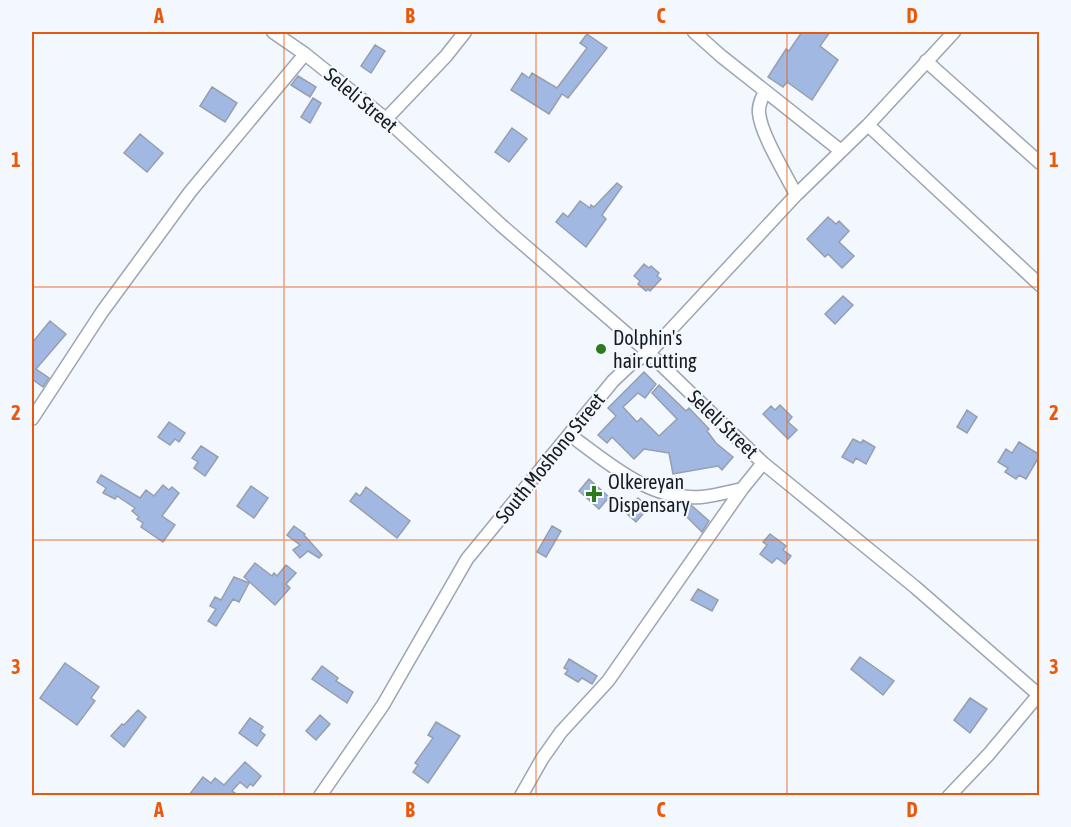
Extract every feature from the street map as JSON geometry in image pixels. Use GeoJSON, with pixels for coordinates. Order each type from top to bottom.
{"type":"FeatureCollection","features":[{"type":"Feature","properties":{"kind":"street","name":"Seleli Street"},"geometry":{"type":"LineString","coordinates":[[273,32],[305,54],[386,119],[501,225],[649,353],[763,463],[915,587],[1039,695]]}},
{"type":"Feature","properties":{"kind":"street"},"geometry":{"type":"LineString","coordinates":[[386,119],[447,56],[465,32]]}},
{"type":"Feature","properties":{"kind":"street"},"geometry":{"type":"LineString","coordinates":[[694,32],[841,151]]}},
{"type":"Feature","properties":{"kind":"street","name":"South Moshono Street"},"geometry":{"type":"LineString","coordinates":[[320,795],[383,705],[467,559],[622,371],[649,353],[796,195],[868,125],[954,32]]}},
{"type":"Feature","properties":{"kind":"street"},"geometry":{"type":"LineString","coordinates":[[32,419],[102,312],[190,192],[305,54]]}},
{"type":"Feature","properties":{"kind":"street"},"geometry":{"type":"LineString","coordinates":[[926,61],[1040,163]]}},
{"type":"Feature","properties":{"kind":"street"},"geometry":{"type":"LineString","coordinates":[[765,91],[760,102],[759,114],[765,132],[796,195]]}},
{"type":"Feature","properties":{"kind":"street"},"geometry":{"type":"LineString","coordinates":[[868,125],[1040,285]]}},
{"type":"Feature","properties":{"kind":"street"},"geometry":{"type":"LineString","coordinates":[[570,435],[624,474],[675,496],[701,497],[742,489]]}},
{"type":"Feature","properties":{"kind":"street"},"geometry":{"type":"LineString","coordinates":[[521,795],[561,732],[608,681],[742,489],[763,463]]}},
{"type":"Feature","properties":{"kind":"street"},"geometry":{"type":"LineString","coordinates":[[949,795],[989,754],[1039,695]]}},
{"type":"Feature","properties":{"kind":"building"},"geometry":{"type":"Polygon","coordinates":[[[802,32],[830,32],[820,46],[838,60],[812,100],[787,82],[783,87],[768,77],[786,49],[789,51],[802,32]]]}},
{"type":"Feature","properties":{"kind":"building"},"geometry":{"type":"Polygon","coordinates":[[[587,34],[607,48],[568,98],[562,94],[549,114],[511,90],[522,73],[529,78],[532,73],[557,88],[587,48],[580,43],[587,34]]]}},
{"type":"Feature","properties":{"kind":"building"},"geometry":{"type":"Polygon","coordinates":[[[375,45],[385,51],[371,73],[361,66],[375,45]]]}},
{"type":"Feature","properties":{"kind":"building"},"geometry":{"type":"Polygon","coordinates":[[[298,76],[316,87],[310,97],[291,85],[298,76]]]}},
{"type":"Feature","properties":{"kind":"building"},"geometry":{"type":"Polygon","coordinates":[[[212,87],[237,103],[225,122],[200,106],[212,87]]]}},
{"type":"Feature","properties":{"kind":"building"},"geometry":{"type":"Polygon","coordinates":[[[313,98],[321,103],[310,123],[301,117],[313,98]]]}},
{"type":"Feature","properties":{"kind":"building"},"geometry":{"type":"Polygon","coordinates":[[[512,128],[527,139],[509,162],[495,152],[512,128]]]}},
{"type":"Feature","properties":{"kind":"building"},"geometry":{"type":"Polygon","coordinates":[[[140,134],[163,153],[147,172],[124,153],[140,134]]]}},
{"type":"Feature","properties":{"kind":"building"},"geometry":{"type":"Polygon","coordinates":[[[617,183],[622,187],[602,215],[606,219],[586,247],[556,222],[563,213],[568,217],[580,201],[590,208],[591,205],[594,207],[617,183]]]}},
{"type":"Feature","properties":{"kind":"building"},"geometry":{"type":"Polygon","coordinates":[[[828,217],[836,224],[839,221],[849,231],[839,242],[854,256],[842,268],[828,254],[825,257],[807,239],[828,217]]]}},
{"type":"Feature","properties":{"kind":"building"},"geometry":{"type":"Polygon","coordinates":[[[644,264],[649,268],[651,266],[659,273],[657,276],[661,279],[650,291],[648,289],[646,291],[638,284],[640,281],[634,276],[644,264]]]}},
{"type":"Feature","properties":{"kind":"building"},"geometry":{"type":"Polygon","coordinates":[[[843,296],[853,305],[835,324],[825,314],[843,296]]]}},
{"type":"Feature","properties":{"kind":"building"},"geometry":{"type":"Polygon","coordinates":[[[50,321],[66,334],[36,369],[49,378],[43,387],[32,379],[32,343],[50,321]]]}},
{"type":"Feature","properties":{"kind":"building"},"geometry":{"type":"Polygon","coordinates":[[[644,372],[656,384],[645,398],[638,393],[623,407],[637,422],[641,418],[659,436],[677,419],[652,393],[659,385],[686,411],[689,408],[709,429],[707,431],[716,443],[733,457],[722,470],[718,466],[673,474],[669,453],[644,449],[634,459],[612,437],[607,443],[598,435],[616,416],[608,408],[644,372]]]}},
{"type":"Feature","properties":{"kind":"building"},"geometry":{"type":"Polygon","coordinates":[[[780,405],[792,417],[788,422],[797,430],[788,439],[763,414],[771,406],[775,410],[780,405]]]}},
{"type":"Feature","properties":{"kind":"building"},"geometry":{"type":"Polygon","coordinates":[[[967,410],[977,417],[967,433],[957,427],[967,410]]]}},
{"type":"Feature","properties":{"kind":"building"},"geometry":{"type":"Polygon","coordinates":[[[169,422],[185,433],[179,442],[175,439],[170,445],[158,437],[169,422]]]}},
{"type":"Feature","properties":{"kind":"building"},"geometry":{"type":"Polygon","coordinates":[[[853,439],[861,443],[863,440],[875,447],[866,464],[856,458],[853,463],[842,457],[853,439]]]}},
{"type":"Feature","properties":{"kind":"building"},"geometry":{"type":"Polygon","coordinates":[[[1019,442],[1040,455],[1026,479],[1019,475],[1016,479],[1005,472],[1008,468],[998,462],[1006,449],[1012,453],[1019,442]]]}},
{"type":"Feature","properties":{"kind":"building"},"geometry":{"type":"Polygon","coordinates":[[[201,446],[218,457],[205,476],[194,468],[198,462],[192,458],[201,446]]]}},
{"type":"Feature","properties":{"kind":"building"},"geometry":{"type":"Polygon","coordinates":[[[101,475],[140,498],[146,490],[154,496],[163,485],[169,490],[172,487],[179,493],[162,516],[175,525],[163,542],[141,527],[143,523],[132,511],[135,508],[117,496],[115,499],[103,493],[106,488],[97,482],[101,475]]]}},
{"type":"Feature","properties":{"kind":"building","name":"Olkereyan Dispensary"},"geometry":{"type":"Polygon","coordinates":[[[589,479],[609,497],[599,509],[579,491],[589,479]]]}},
{"type":"Feature","properties":{"kind":"building"},"geometry":{"type":"Polygon","coordinates":[[[251,486],[268,498],[254,518],[237,506],[251,486]]]}},
{"type":"Feature","properties":{"kind":"building"},"geometry":{"type":"Polygon","coordinates":[[[366,487],[410,521],[397,538],[350,501],[356,493],[360,496],[366,487]]]}},
{"type":"Feature","properties":{"kind":"building"},"geometry":{"type":"Polygon","coordinates":[[[638,498],[649,507],[636,522],[625,512],[638,498]]]}},
{"type":"Feature","properties":{"kind":"building"},"geometry":{"type":"Polygon","coordinates":[[[691,505],[709,521],[702,532],[683,513],[691,505]]]}},
{"type":"Feature","properties":{"kind":"building"},"geometry":{"type":"Polygon","coordinates":[[[294,526],[305,534],[322,555],[319,558],[308,551],[300,558],[293,550],[300,545],[287,535],[294,526]]]}},
{"type":"Feature","properties":{"kind":"building"},"geometry":{"type":"Polygon","coordinates":[[[552,526],[561,531],[546,557],[537,552],[552,526]]]}},
{"type":"Feature","properties":{"kind":"building"},"geometry":{"type":"Polygon","coordinates":[[[770,534],[786,546],[783,550],[791,556],[785,564],[777,558],[772,563],[760,554],[767,545],[763,542],[770,534]]]}},
{"type":"Feature","properties":{"kind":"building"},"geometry":{"type":"Polygon","coordinates":[[[255,563],[272,576],[274,573],[277,576],[286,565],[296,573],[286,584],[290,588],[275,605],[244,577],[255,563]]]}},
{"type":"Feature","properties":{"kind":"building"},"geometry":{"type":"Polygon","coordinates":[[[234,577],[249,583],[239,602],[233,599],[216,626],[208,621],[216,609],[210,606],[215,597],[221,600],[234,577]]]}},
{"type":"Feature","properties":{"kind":"building"},"geometry":{"type":"Polygon","coordinates":[[[698,589],[718,600],[712,611],[691,600],[698,589]]]}},
{"type":"Feature","properties":{"kind":"building"},"geometry":{"type":"Polygon","coordinates":[[[860,657],[894,681],[883,695],[851,669],[860,657]]]}},
{"type":"Feature","properties":{"kind":"building"},"geometry":{"type":"Polygon","coordinates":[[[569,659],[597,676],[592,684],[582,678],[578,682],[565,674],[568,670],[564,668],[569,659]]]}},
{"type":"Feature","properties":{"kind":"building"},"geometry":{"type":"Polygon","coordinates":[[[65,663],[99,687],[91,698],[95,701],[77,725],[40,698],[65,663]]]}},
{"type":"Feature","properties":{"kind":"building"},"geometry":{"type":"Polygon","coordinates":[[[322,666],[338,678],[336,681],[353,692],[347,703],[312,679],[322,666]]]}},
{"type":"Feature","properties":{"kind":"building"},"geometry":{"type":"Polygon","coordinates":[[[970,698],[987,709],[970,733],[954,720],[970,698]]]}},
{"type":"Feature","properties":{"kind":"building"},"geometry":{"type":"Polygon","coordinates":[[[138,710],[146,717],[124,747],[111,736],[138,710]]]}},
{"type":"Feature","properties":{"kind":"building"},"geometry":{"type":"Polygon","coordinates":[[[320,715],[330,724],[316,740],[306,731],[320,715]]]}},
{"type":"Feature","properties":{"kind":"building"},"geometry":{"type":"Polygon","coordinates":[[[250,718],[263,727],[260,731],[265,735],[257,746],[239,733],[250,718]]]}},
{"type":"Feature","properties":{"kind":"building"},"geometry":{"type":"Polygon","coordinates":[[[436,722],[460,736],[428,783],[413,772],[418,765],[415,763],[433,738],[428,735],[436,722]]]}},
{"type":"Feature","properties":{"kind":"building"},"geometry":{"type":"Polygon","coordinates":[[[245,762],[261,776],[253,786],[250,784],[247,788],[240,782],[232,791],[238,795],[189,795],[203,777],[211,783],[215,778],[224,785],[245,762]]]}},
{"type":"Feature","properties":{"kind":"place","name":"Dolphin's hair cutting"},"geometry":{"type":"Point","coordinates":[601,349]}},
{"type":"Feature","properties":{"kind":"place","name":"Olkereyan Dispensary"},"geometry":{"type":"Point","coordinates":[594,494]}}]}
